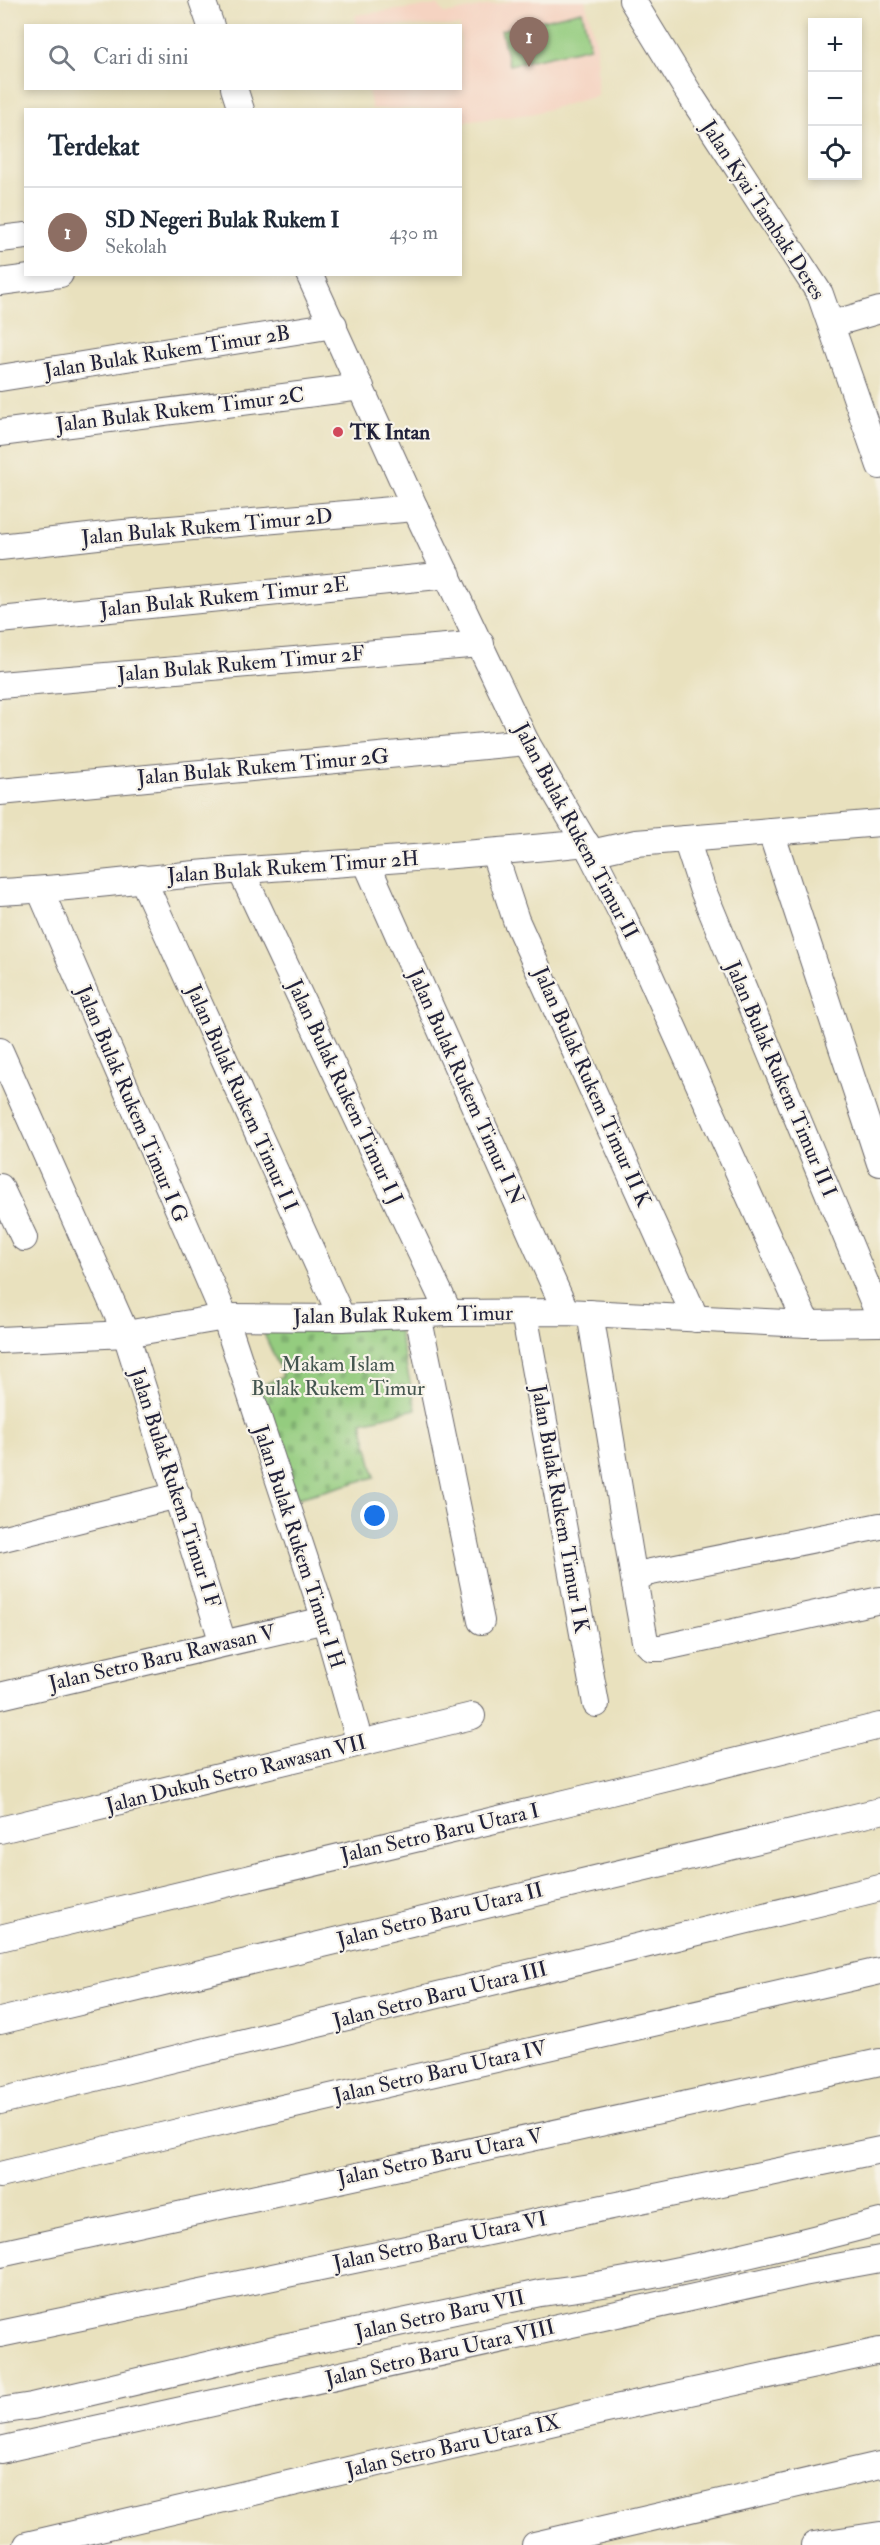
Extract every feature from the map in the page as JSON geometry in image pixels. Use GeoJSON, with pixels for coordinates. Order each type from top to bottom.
{"type":"FeatureCollection","features":[{"type":"Feature","properties":{"kind":"street"},"geometry":{"type":"LineString","coordinates":[[202,0],[210,24]]}},
{"type":"Feature","properties":{"kind":"street","name":"Jalan Kyai Tambak Deres"},"geometry":{"type":"LineString","coordinates":[[632,0],[689,93],[820,294],[880,466]]}},
{"type":"Feature","properties":{"kind":"street"},"geometry":{"type":"LineString","coordinates":[[235,90],[240,108]]}},
{"type":"Feature","properties":{"kind":"street"},"geometry":{"type":"LineString","coordinates":[[0,239],[24,236]]}},
{"type":"Feature","properties":{"kind":"street"},"geometry":{"type":"LineString","coordinates":[[0,282],[45,276]]}},
{"type":"Feature","properties":{"kind":"street","name":"Jalan Bulak Rukem Timur II"},"geometry":{"type":"LineString","coordinates":[[310,276],[415,508],[526,742],[589,848],[624,918],[807,1324]]}},
{"type":"Feature","properties":{"kind":"street"},"geometry":{"type":"LineString","coordinates":[[832,324],[880,310]]}},
{"type":"Feature","properties":{"kind":"street","name":"Jalan Bulak Rukem Timur 2B"},"geometry":{"type":"LineString","coordinates":[[0,378],[334,325]]}},
{"type":"Feature","properties":{"kind":"street","name":"Jalan Bulak Rukem Timur 2C"},"geometry":{"type":"LineString","coordinates":[[0,433],[361,387]]}},
{"type":"Feature","properties":{"kind":"street","name":"Jalan Bulak Rukem Timur 2D"},"geometry":{"type":"LineString","coordinates":[[0,548],[123,533],[415,508]]}},
{"type":"Feature","properties":{"kind":"street","name":"Jalan Bulak Rukem Timur 2E"},"geometry":{"type":"LineString","coordinates":[[0,620],[448,575]]}},
{"type":"Feature","properties":{"kind":"street","name":"Jalan Bulak Rukem Timur 2F"},"geometry":{"type":"LineString","coordinates":[[0,685],[481,644]]}},
{"type":"Feature","properties":{"kind":"street","name":"Jalan Bulak Rukem Timur 2G"},"geometry":{"type":"LineString","coordinates":[[0,792],[526,742]]}},
{"type":"Feature","properties":{"kind":"street","name":"Jalan Bulak Rukem Timur 2H"},"geometry":{"type":"LineString","coordinates":[[0,892],[40,890],[142,878],[589,848],[880,824]]}},
{"type":"Feature","properties":{"kind":"street"},"geometry":{"type":"LineString","coordinates":[[771,832],[880,1163]]}},
{"type":"Feature","properties":{"kind":"street","name":"Jalan Bulak Rukem Timur II I"},"geometry":{"type":"LineString","coordinates":[[686,839],[702,888],[880,1318]]}},
{"type":"Feature","properties":{"kind":"street","name":"Jalan Bulak Rukem Timur II K"},"geometry":{"type":"LineString","coordinates":[[494,853],[516,920],[696,1319]]}},
{"type":"Feature","properties":{"kind":"street","name":"Jalan Bulak Rukem Timur I N"},"geometry":{"type":"LineString","coordinates":[[366,862],[578,1313],[645,1641],[652,1648],[661,1648],[880,1600]]}},
{"type":"Feature","properties":{"kind":"street","name":"Jalan Bulak Rukem Timur I J"},"geometry":{"type":"LineString","coordinates":[[241,871],[449,1313]]}},
{"type":"Feature","properties":{"kind":"street","name":"Jalan Bulak Rukem Timur I I"},"geometry":{"type":"LineString","coordinates":[[142,878],[342,1318]]}},
{"type":"Feature","properties":{"kind":"street","name":"Jalan Bulak Rukem Timur I G"},"geometry":{"type":"LineString","coordinates":[[40,890],[225,1317]]}},
{"type":"Feature","properties":{"kind":"street","name":"Jalan Bulak Rukem Timur I F"},"geometry":{"type":"LineString","coordinates":[[0,1052],[126,1334],[223,1643]]}},
{"type":"Feature","properties":{"kind":"street"},"geometry":{"type":"LineString","coordinates":[[0,1187],[24,1238]]}},
{"type":"Feature","properties":{"kind":"street","name":"Jalan Bulak Rukem Timur"},"geometry":{"type":"LineString","coordinates":[[0,1340],[126,1334],[225,1317],[342,1318],[449,1313],[578,1313],[807,1324]]}},
{"type":"Feature","properties":{"kind":"street","name":"Jalan Bulak Rukem Timur I K"},"geometry":{"type":"LineString","coordinates":[[524,1313],[596,1704]]}},
{"type":"Feature","properties":{"kind":"street"},"geometry":{"type":"LineString","coordinates":[[418,1315],[481,1621]]}},
{"type":"Feature","properties":{"kind":"street","name":"Jalan Bulak Rukem Timur I H"},"geometry":{"type":"LineString","coordinates":[[225,1317],[325,1620],[360,1743]]}},
{"type":"Feature","properties":{"kind":"street"},"geometry":{"type":"LineString","coordinates":[[807,1324],[880,1323]]}},
{"type":"Feature","properties":{"kind":"street"},"geometry":{"type":"LineString","coordinates":[[0,1539],[178,1495]]}},
{"type":"Feature","properties":{"kind":"street"},"geometry":{"type":"LineString","coordinates":[[635,1585],[638,1578],[646,1573],[880,1526]]}},
{"type":"Feature","properties":{"kind":"street","name":"Jalan Setro Baru Rawasan V"},"geometry":{"type":"LineString","coordinates":[[0,1696],[325,1620]]}},
{"type":"Feature","properties":{"kind":"street","name":"Jalan Dukuh Setro Rawasan VII"},"geometry":{"type":"LineString","coordinates":[[0,1830],[472,1716]]}},
{"type":"Feature","properties":{"kind":"street","name":"Jalan Setro Baru Utara I"},"geometry":{"type":"LineString","coordinates":[[0,1938],[880,1726]]}},
{"type":"Feature","properties":{"kind":"street","name":"Jalan Setro Baru Utara II"},"geometry":{"type":"LineString","coordinates":[[0,2021],[880,1811]]}},
{"type":"Feature","properties":{"kind":"street","name":"Jalan Setro Baru Utara III"},"geometry":{"type":"LineString","coordinates":[[0,2101],[880,1888]]}},
{"type":"Feature","properties":{"kind":"street","name":"Jalan Setro Baru Utara IV"},"geometry":{"type":"LineString","coordinates":[[0,2175],[880,1971]]}},
{"type":"Feature","properties":{"kind":"street","name":"Jalan Setro Baru Utara V"},"geometry":{"type":"LineString","coordinates":[[0,2254],[880,2062]]}},
{"type":"Feature","properties":{"kind":"street","name":"Jalan Setro Baru Utara VI"},"geometry":{"type":"LineString","coordinates":[[0,2334],[880,2150]]}},
{"type":"Feature","properties":{"kind":"street","name":"Jalan Setro Baru VII"},"geometry":{"type":"LineString","coordinates":[[0,2411],[32,2406],[290,2346],[540,2293],[582,2288],[762,2253],[880,2222]]}},
{"type":"Feature","properties":{"kind":"street","name":"Jalan Setro Baru Utara VIII"},"geometry":{"type":"LineString","coordinates":[[0,2450],[712,2293],[880,2259]]}},
{"type":"Feature","properties":{"kind":"street","name":"Jalan Setro Baru Utara IX"},"geometry":{"type":"LineString","coordinates":[[27,2545],[597,2412],[880,2351]]}},
{"type":"Feature","properties":{"kind":"street"},"geometry":{"type":"LineString","coordinates":[[535,2545],[880,2465]]}},
{"type":"Feature","properties":{"kind":"street"},"geometry":{"type":"LineString","coordinates":[[814,2545],[880,2535]]}},
{"type":"Feature","properties":{"kind":"shaded area"},"geometry":{"type":"Polygon","coordinates":[[[515,0],[585,0],[597,46],[597,96],[531,114],[462,122],[462,108],[372,108],[368,90],[462,90],[462,24],[357,24],[355,15],[438,5],[445,14],[515,0]]]}},
{"type":"Feature","properties":{"kind":"green space"},"geometry":{"type":"Polygon","coordinates":[[[582,11],[590,47],[509,65],[501,30],[582,11]]]}},
{"type":"Feature","properties":{"kind":"green space","name":"Makam Islam Bulak Rukem Timur"},"geometry":{"type":"Polygon","coordinates":[[[397,1324],[416,1409],[362,1422],[375,1477],[291,1500],[254,1389],[283,1376],[261,1327],[397,1324]]]}},
{"type":"Feature","properties":{"kind":"place","name":"SD Negeri Bulak Rukem I"},"geometry":{"type":"Point","coordinates":[529,67]}},
{"type":"Feature","properties":{"kind":"place","name":"TK Intan"},"geometry":{"type":"Point","coordinates":[338,432]}}]}
